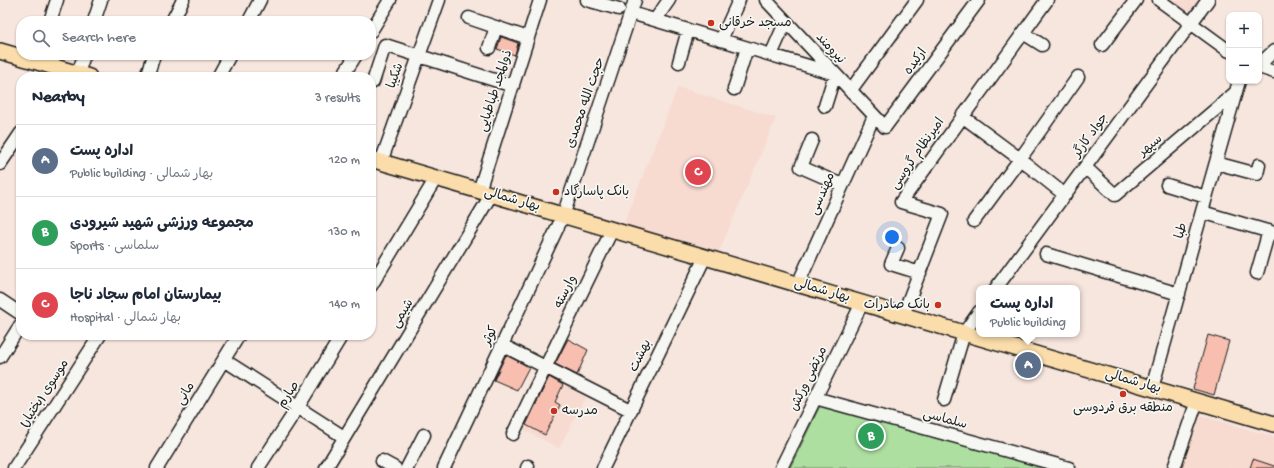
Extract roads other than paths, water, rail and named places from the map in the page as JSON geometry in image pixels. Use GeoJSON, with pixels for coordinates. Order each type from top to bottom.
{"type":"FeatureCollection","features":[{"type":"Feature","properties":{"kind":"main road"},"geometry":{"type":"LineString","coordinates":[[0,51],[16,54]]}},
{"type":"Feature","properties":{"kind":"main road"},"geometry":{"type":"LineString","coordinates":[[42,60],[60,72]]}},
{"type":"Feature","properties":{"kind":"main road","name":"بهار شمالی"},"geometry":{"type":"LineString","coordinates":[[376,161],[976,337]]}},
{"type":"Feature","properties":{"kind":"main road","name":"بهار شمالی"},"geometry":{"type":"LineString","coordinates":[[978,337],[1274,424]]}},
{"type":"Feature","properties":{"kind":"street"},"geometry":{"type":"LineString","coordinates":[[52,16],[57,0]]}},
{"type":"Feature","properties":{"kind":"street"},"geometry":{"type":"LineString","coordinates":[[96,16],[101,0]]}},
{"type":"Feature","properties":{"kind":"street"},"geometry":{"type":"LineString","coordinates":[[175,16],[183,0]]}},
{"type":"Feature","properties":{"kind":"street"},"geometry":{"type":"LineString","coordinates":[[252,16],[260,0]]}},
{"type":"Feature","properties":{"kind":"street"},"geometry":{"type":"LineString","coordinates":[[376,23],[390,0]]}},
{"type":"Feature","properties":{"kind":"street","name":"شکیبا"},"geometry":{"type":"LineString","coordinates":[[376,161],[419,56],[439,0]]}},
{"type":"Feature","properties":{"kind":"street","name":"ذوالمجد طباطبایی"},"geometry":{"type":"LineString","coordinates":[[485,193],[513,86],[540,0]]}},
{"type":"Feature","properties":{"kind":"street"},"geometry":{"type":"LineString","coordinates":[[588,0],[619,9]]}},
{"type":"Feature","properties":{"kind":"street","name":"حجت الله محمدی"},"geometry":{"type":"LineString","coordinates":[[563,216],[635,0]]}},
{"type":"Feature","properties":{"kind":"street"},"geometry":{"type":"LineString","coordinates":[[655,20],[669,0]]}},
{"type":"Feature","properties":{"kind":"street"},"geometry":{"type":"LineString","coordinates":[[721,40],[739,0]]}},
{"type":"Feature","properties":{"kind":"street","name":"نیرومند"},"geometry":{"type":"LineString","coordinates":[[766,0],[779,5],[786,21],[874,116]]}},
{"type":"Feature","properties":{"kind":"street"},"geometry":{"type":"LineString","coordinates":[[850,91],[917,0]]}},
{"type":"Feature","properties":{"kind":"street","name":"ارکیده"},"geometry":{"type":"LineString","coordinates":[[874,116],[885,127],[979,0]]}},
{"type":"Feature","properties":{"kind":"street","name":"امیرنظام گروسی"},"geometry":{"type":"LineString","coordinates":[[903,315],[942,214],[901,202],[1047,0]]}},
{"type":"Feature","properties":{"kind":"street"},"geometry":{"type":"LineString","coordinates":[[1102,45],[1136,0]]}},
{"type":"Feature","properties":{"kind":"street"},"geometry":{"type":"LineString","coordinates":[[1159,0],[1226,49]]}},
{"type":"Feature","properties":{"kind":"street","name":"جواد کارگر"},"geometry":{"type":"LineString","coordinates":[[998,285],[1208,0]]}},
{"type":"Feature","properties":{"kind":"street"},"geometry":{"type":"LineString","coordinates":[[631,13],[835,74],[825,106]]}},
{"type":"Feature","properties":{"kind":"street"},"geometry":{"type":"LineString","coordinates":[[469,18],[528,38]]}},
{"type":"Feature","properties":{"kind":"street"},"geometry":{"type":"LineString","coordinates":[[771,55],[786,21]]}},
{"type":"Feature","properties":{"kind":"street"},"geometry":{"type":"LineString","coordinates":[[489,48],[496,27]]}},
{"type":"Feature","properties":{"kind":"street"},"geometry":{"type":"LineString","coordinates":[[679,62],[688,30]]}},
{"type":"Feature","properties":{"kind":"street"},"geometry":{"type":"LineString","coordinates":[[1023,33],[1042,45]]}},
{"type":"Feature","properties":{"kind":"street"},"geometry":{"type":"LineString","coordinates":[[376,73],[385,45],[513,86]]}},
{"type":"Feature","properties":{"kind":"street"},"geometry":{"type":"LineString","coordinates":[[734,89],[747,48]]}},
{"type":"Feature","properties":{"kind":"street"},"geometry":{"type":"LineString","coordinates":[[1262,63],[1274,51]]}},
{"type":"Feature","properties":{"kind":"street"},"geometry":{"type":"LineString","coordinates":[[84,60],[84,72]]}},
{"type":"Feature","properties":{"kind":"street"},"geometry":{"type":"LineString","coordinates":[[149,72],[152,60]]}},
{"type":"Feature","properties":{"kind":"street"},"geometry":{"type":"LineString","coordinates":[[221,72],[227,60]]}},
{"type":"Feature","properties":{"kind":"street"},"geometry":{"type":"LineString","coordinates":[[345,72],[353,60]]}},
{"type":"Feature","properties":{"kind":"street"},"geometry":{"type":"LineString","coordinates":[[1262,67],[1274,72]]}},
{"type":"Feature","properties":{"kind":"street"},"geometry":{"type":"LineString","coordinates":[[974,221],[1078,77]]}},
{"type":"Feature","properties":{"kind":"street","name":"سپهر"},"geometry":{"type":"LineString","coordinates":[[1085,167],[1115,194],[1237,87]]}},
{"type":"Feature","properties":{"kind":"street","name":"طبا"},"geometry":{"type":"LineString","coordinates":[[1152,388],[1237,87]]}},
{"type":"Feature","properties":{"kind":"street","name":"مهندسی"},"geometry":{"type":"LineString","coordinates":[[798,284],[874,116]]}},
{"type":"Feature","properties":{"kind":"street"},"geometry":{"type":"LineString","coordinates":[[962,116],[1065,195]]}},
{"type":"Feature","properties":{"kind":"street"},"geometry":{"type":"LineString","coordinates":[[0,164],[16,140]]}},
{"type":"Feature","properties":{"kind":"street"},"geometry":{"type":"LineString","coordinates":[[812,140],[801,167],[842,184]]}},
{"type":"Feature","properties":{"kind":"street"},"geometry":{"type":"LineString","coordinates":[[1216,163],[1257,174],[1259,165]]}},
{"type":"Feature","properties":{"kind":"street"},"geometry":{"type":"LineString","coordinates":[[376,278],[436,178]]}},
{"type":"Feature","properties":{"kind":"street"},"geometry":{"type":"LineString","coordinates":[[1167,185],[1206,197]]}},
{"type":"Feature","properties":{"kind":"street","name":"شیمی"},"geometry":{"type":"LineString","coordinates":[[326,468],[485,193]]}},
{"type":"Feature","properties":{"kind":"street"},"geometry":{"type":"LineString","coordinates":[[1202,212],[1272,232],[1257,273]]}},
{"type":"Feature","properties":{"kind":"street","name":"کوثر"},"geometry":{"type":"LineString","coordinates":[[444,468],[563,216]]}},
{"type":"Feature","properties":{"kind":"street","name":"وارسته"},"geometry":{"type":"LineString","coordinates":[[513,434],[612,230]]}},
{"type":"Feature","properties":{"kind":"street"},"geometry":{"type":"LineString","coordinates":[[898,248],[891,264],[920,274]]}},
{"type":"Feature","properties":{"kind":"street"},"geometry":{"type":"LineString","coordinates":[[1046,254],[1179,294]]}},
{"type":"Feature","properties":{"kind":"street","name":"بهشت"},"geometry":{"type":"LineString","coordinates":[[602,468],[705,257]]}},
{"type":"Feature","properties":{"kind":"street"},"geometry":{"type":"LineString","coordinates":[[0,300],[16,311]]}},
{"type":"Feature","properties":{"kind":"street","name":"مرتضی ورکش"},"geometry":{"type":"LineString","coordinates":[[781,468],[862,303]]}},
{"type":"Feature","properties":{"kind":"street"},"geometry":{"type":"LineString","coordinates":[[944,400],[964,333],[976,316]]}},
{"type":"Feature","properties":{"kind":"street"},"geometry":{"type":"LineString","coordinates":[[0,357],[4,341],[16,329]]}},
{"type":"Feature","properties":{"kind":"street","name":"موسوی (بختیار)"},"geometry":{"type":"LineString","coordinates":[[14,468],[97,340]]}},
{"type":"Feature","properties":{"kind":"street","name":"مانی"},"geometry":{"type":"LineString","coordinates":[[157,468],[236,340]]}},
{"type":"Feature","properties":{"kind":"street","name":"صارم"},"geometry":{"type":"LineString","coordinates":[[258,468],[298,407],[339,340]]}},
{"type":"Feature","properties":{"kind":"street"},"geometry":{"type":"LineString","coordinates":[[502,344],[630,410]]}},
{"type":"Feature","properties":{"kind":"street"},"geometry":{"type":"LineString","coordinates":[[224,360],[344,437]]}},
{"type":"Feature","properties":{"kind":"street","name":"سلماسی"},"geometry":{"type":"LineString","coordinates":[[815,398],[1069,468]]}},
{"type":"Feature","properties":{"kind":"street"},"geometry":{"type":"LineString","coordinates":[[1174,468],[1197,401]]}},
{"type":"Feature","properties":{"kind":"street"},"geometry":{"type":"LineString","coordinates":[[407,468],[424,435]]}},
{"type":"Feature","properties":{"kind":"street"},"geometry":{"type":"LineString","coordinates":[[382,461],[396,468]]}},
{"type":"Feature","properties":{"kind":"place","name":"مسجد خرقانی"},"geometry":{"type":"Point","coordinates":[711,23]}},
{"type":"Feature","properties":{"kind":"place","name":"بیمارستان امام سجاد ناجا"},"geometry":{"type":"Point","coordinates":[698,172]}},
{"type":"Feature","properties":{"kind":"place","name":"بانک پاسارگاد"},"geometry":{"type":"Point","coordinates":[556,192]}},
{"type":"Feature","properties":{"kind":"place","name":"بانک صادرات"},"geometry":{"type":"Point","coordinates":[938,305]}},
{"type":"Feature","properties":{"kind":"place","name":"اداره پست"},"geometry":{"type":"Point","coordinates":[1028,365]}},
{"type":"Feature","properties":{"kind":"place","name":"منطقه برق فردوسی"},"geometry":{"type":"Point","coordinates":[1123,394]}},
{"type":"Feature","properties":{"kind":"place","name":"مدرسه"},"geometry":{"type":"Point","coordinates":[554,411]}},
{"type":"Feature","properties":{"kind":"place","name":"مجموعه ورزشی شهید شیرودی"},"geometry":{"type":"Point","coordinates":[871,436]}}]}
